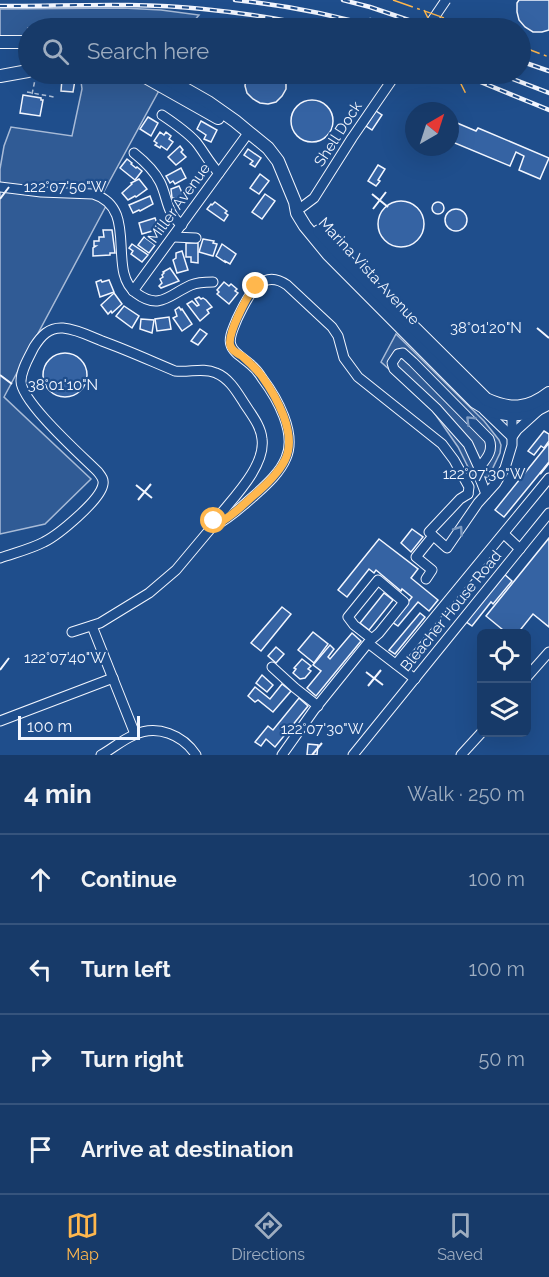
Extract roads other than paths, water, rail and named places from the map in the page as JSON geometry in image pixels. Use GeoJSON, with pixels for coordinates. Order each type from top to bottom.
{"type":"FeatureCollection","features":[{"type":"Feature","properties":{"kind":"main road"},"geometry":{"type":"LineString","coordinates":[[0,42],[18,42]]}},
{"type":"Feature","properties":{"kind":"main road"},"geometry":{"type":"LineString","coordinates":[[0,76],[18,76]]}},
{"type":"Feature","properties":{"kind":"main road"},"geometry":{"type":"LineString","coordinates":[[158,84],[225,122],[249,132]]}},
{"type":"Feature","properties":{"kind":"main road","name":"Marina Vista Avenue"},"geometry":{"type":"LineString","coordinates":[[176,84],[208,102],[268,148],[299,204],[337,251],[477,392],[486,399],[512,411]]}},
{"type":"Feature","properties":{"kind":"main road","name":"Marina Vista Avenue"},"geometry":{"type":"LineString","coordinates":[[299,204],[297,213],[327,254],[476,402],[500,414],[512,411]]}},
{"type":"Feature","properties":{"kind":"main road"},"geometry":{"type":"LineString","coordinates":[[512,411],[531,404],[549,393]]}},
{"type":"Feature","properties":{"kind":"main road"},"geometry":{"type":"LineString","coordinates":[[512,411],[524,414],[545,406]]}},
{"type":"Feature","properties":{"kind":"street"},"geometry":{"type":"LineString","coordinates":[[434,18],[446,0]]}},
{"type":"Feature","properties":{"kind":"street","name":"Shell Dock"},"geometry":{"type":"LineString","coordinates":[[299,204],[314,198],[389,84]]}},
{"type":"Feature","properties":{"kind":"street"},"geometry":{"type":"LineString","coordinates":[[162,115],[196,142],[219,173]]}},
{"type":"Feature","properties":{"kind":"street","name":"Miller Avenue"},"geometry":{"type":"LineString","coordinates":[[133,291],[249,132]]}},
{"type":"Feature","properties":{"kind":"street"},"geometry":{"type":"LineString","coordinates":[[134,153],[152,169],[172,216],[182,225]]}},
{"type":"Feature","properties":{"kind":"street"},"geometry":{"type":"LineString","coordinates":[[0,187],[41,192],[93,194],[108,201],[121,231],[124,276],[127,285],[143,298],[166,299],[189,286],[213,282]]}},
{"type":"Feature","properties":{"kind":"street"},"geometry":{"type":"LineString","coordinates":[[174,237],[196,238]]}},
{"type":"Feature","properties":{"kind":"street"},"geometry":{"type":"LineString","coordinates":[[72,632],[99,623],[160,584],[212,527],[227,518],[277,472],[286,458],[289,450],[288,429],[283,412],[262,376],[231,347],[230,343],[233,329],[252,290],[261,283],[274,279],[281,280],[287,285],[332,327],[338,336],[344,358],[358,377],[448,451],[469,487],[468,494],[460,499],[429,532],[447,548],[505,468],[511,452],[512,411]]}},
{"type":"Feature","properties":{"kind":"street"},"geometry":{"type":"LineString","coordinates":[[0,558],[37,546],[55,536],[92,502],[99,494],[103,484],[102,476],[32,404],[22,388],[22,372],[32,351],[42,335],[55,328],[88,335],[175,371],[206,370],[213,372],[224,377],[236,391],[260,430],[262,448],[257,465],[214,521],[212,527]]}},
{"type":"Feature","properties":{"kind":"street"},"geometry":{"type":"LineString","coordinates":[[479,468],[489,454],[489,439],[413,363],[403,354],[398,354],[392,363],[394,369],[419,391],[468,444],[479,468],[479,476],[486,494]]}},
{"type":"Feature","properties":{"kind":"street"},"geometry":{"type":"LineString","coordinates":[[476,402],[512,437]]}},
{"type":"Feature","properties":{"kind":"street"},"geometry":{"type":"LineString","coordinates":[[512,437],[545,406]]}},
{"type":"Feature","properties":{"kind":"street"},"geometry":{"type":"LineString","coordinates":[[396,664],[512,541],[549,478]]}},
{"type":"Feature","properties":{"kind":"street"},"geometry":{"type":"LineString","coordinates":[[468,494],[478,503]]}},
{"type":"Feature","properties":{"kind":"street","name":"Bleacher House Road"},"geometry":{"type":"LineString","coordinates":[[353,755],[415,679],[512,541],[549,513]]}},
{"type":"Feature","properties":{"kind":"street"},"geometry":{"type":"LineString","coordinates":[[426,579],[432,570],[416,557],[433,536]]}},
{"type":"Feature","properties":{"kind":"street"},"geometry":{"type":"LineString","coordinates":[[378,580],[404,602],[372,639],[354,625],[348,617],[378,580]]}},
{"type":"Feature","properties":{"kind":"street"},"geometry":{"type":"LineString","coordinates":[[92,626],[135,734]]}},
{"type":"Feature","properties":{"kind":"street"},"geometry":{"type":"LineString","coordinates":[[282,755],[369,643],[415,679]]}},
{"type":"Feature","properties":{"kind":"street"},"geometry":{"type":"LineString","coordinates":[[531,672],[549,651]]}},
{"type":"Feature","properties":{"kind":"street"},"geometry":{"type":"LineString","coordinates":[[272,667],[318,706]]}},
{"type":"Feature","properties":{"kind":"street"},"geometry":{"type":"LineString","coordinates":[[0,721],[113,678]]}},
{"type":"Feature","properties":{"kind":"street"},"geometry":{"type":"LineString","coordinates":[[101,755],[135,734],[153,731],[174,735],[189,745],[196,755]]}},
{"type":"Feature","properties":{"kind":"street"},"geometry":{"type":"LineString","coordinates":[[461,755],[477,737]]}},
{"type":"Feature","properties":{"kind":"railway"},"geometry":{"type":"LineString","coordinates":[[235,0],[343,18]]}},
{"type":"Feature","properties":{"kind":"railway"},"geometry":{"type":"LineString","coordinates":[[343,0],[402,18]]}},
{"type":"Feature","properties":{"kind":"railway"},"geometry":{"type":"LineString","coordinates":[[0,6],[178,7],[270,18]]}},
{"type":"Feature","properties":{"kind":"railway"},"geometry":{"type":"LineString","coordinates":[[531,65],[549,71]]}},
{"type":"Feature","properties":{"kind":"railway"},"geometry":{"type":"LineString","coordinates":[[485,84],[549,110]]}},
{"type":"Feature","properties":{"kind":"railway"},"geometry":{"type":"LineString","coordinates":[[526,84],[549,93]]}}]}
